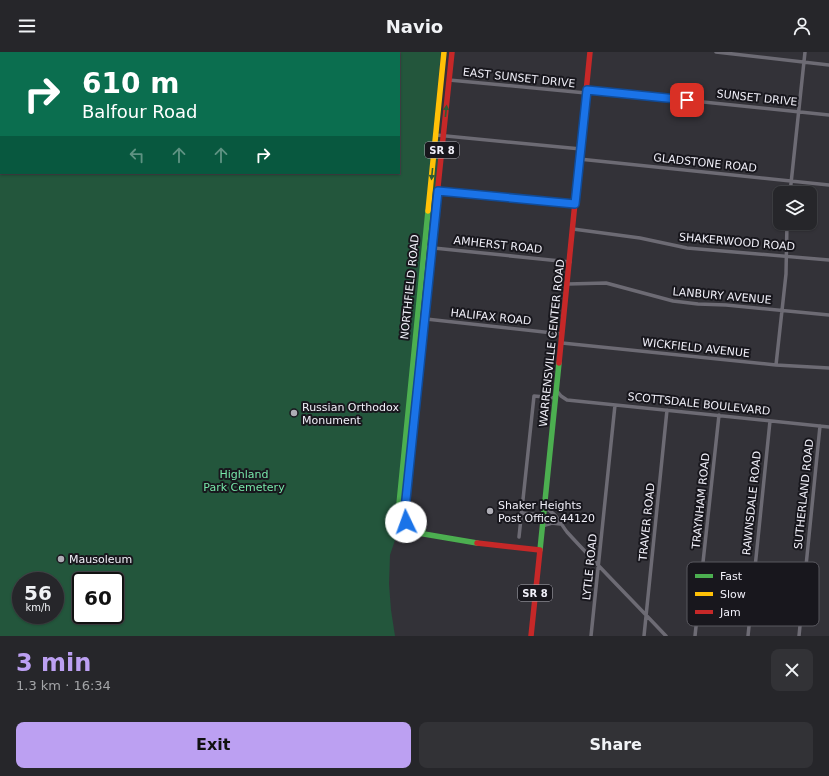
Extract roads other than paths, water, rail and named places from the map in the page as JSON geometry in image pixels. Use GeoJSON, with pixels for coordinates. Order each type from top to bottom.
{"type":"FeatureCollection","features":[{"type":"Feature","properties":{"kind":"main road","name":"NORTHFIELD ROAD"},"geometry":{"type":"LineString","coordinates":[[398,523],[444,52]]}},
{"type":"Feature","properties":{"kind":"main road","name":"NORTHFIELD ROAD"},"geometry":{"type":"LineString","coordinates":[[408,524],[405,509],[452,52]]}},
{"type":"Feature","properties":{"kind":"main road","name":"WARRENSVILLE CENTER ROAD"},"geometry":{"type":"LineString","coordinates":[[531,636],[568,284],[590,52]]}},
{"type":"Feature","properties":{"kind":"main road"},"geometry":{"type":"LineString","coordinates":[[398,523],[403,522],[416,529],[438,534],[454,540]]}},
{"type":"Feature","properties":{"kind":"main road","name":"SR 8"},"geometry":{"type":"LineString","coordinates":[[398,523],[395,529],[397,534],[402,537],[408,535]]}},
{"type":"Feature","properties":{"kind":"main road"},"geometry":{"type":"LineString","coordinates":[[408,524],[411,530],[408,535]]}},
{"type":"Feature","properties":{"kind":"main road"},"geometry":{"type":"LineString","coordinates":[[408,535],[418,533],[454,540],[540,550]]}},
{"type":"Feature","properties":{"kind":"street"},"geometry":{"type":"LineString","coordinates":[[716,52],[829,64]]}},
{"type":"Feature","properties":{"kind":"street"},"geometry":{"type":"LineString","coordinates":[[791,186],[805,52]]}},
{"type":"Feature","properties":{"kind":"street","name":"EAST SUNSET DRIVE"},"geometry":{"type":"LineString","coordinates":[[449,80],[587,92]]}},
{"type":"Feature","properties":{"kind":"street","name":"SUNSET DRIVE"},"geometry":{"type":"LineString","coordinates":[[587,92],[829,115]]}},
{"type":"Feature","properties":{"kind":"street"},"geometry":{"type":"LineString","coordinates":[[436,134],[580,149]]}},
{"type":"Feature","properties":{"kind":"street","name":"GLADSTONE ROAD"},"geometry":{"type":"LineString","coordinates":[[579,159],[829,185]]}},
{"type":"Feature","properties":{"kind":"street"},"geometry":{"type":"LineString","coordinates":[[438,191],[575,204]]}},
{"type":"Feature","properties":{"kind":"street","name":"SHAKERWOOD ROAD"},"geometry":{"type":"LineString","coordinates":[[573,229],[640,238],[687,248],[829,260]]}},
{"type":"Feature","properties":{"kind":"street"},"geometry":{"type":"LineString","coordinates":[[776,365],[786,274],[785,256],[787,230]]}},
{"type":"Feature","properties":{"kind":"street","name":"AMHERST ROAD"},"geometry":{"type":"LineString","coordinates":[[424,247],[570,262]]}},
{"type":"Feature","properties":{"kind":"street","name":"LANBURY AVENUE"},"geometry":{"type":"LineString","coordinates":[[568,284],[606,283],[673,301],[829,315]]}},
{"type":"Feature","properties":{"kind":"street","name":"HALIFAX ROAD"},"geometry":{"type":"LineString","coordinates":[[417,318],[562,334]]}},
{"type":"Feature","properties":{"kind":"street","name":"WICKFIELD AVENUE"},"geometry":{"type":"LineString","coordinates":[[562,343],[776,365],[829,368]]}},
{"type":"Feature","properties":{"kind":"street"},"geometry":{"type":"LineString","coordinates":[[557,390],[561,396],[567,400]]}},
{"type":"Feature","properties":{"kind":"street","name":"WARRENSVILLE CENTER ROAD"},"geometry":{"type":"LineString","coordinates":[[519,537],[534,396],[556,398]]}},
{"type":"Feature","properties":{"kind":"street"},"geometry":{"type":"LineString","coordinates":[[555,407],[560,402],[567,400]]}},
{"type":"Feature","properties":{"kind":"street","name":"SCOTTSDALE BOULEVARD"},"geometry":{"type":"LineString","coordinates":[[567,400],[829,427]]}},
{"type":"Feature","properties":{"kind":"street","name":"LYTLE ROAD"},"geometry":{"type":"LineString","coordinates":[[592,636],[615,405]]}},
{"type":"Feature","properties":{"kind":"street","name":"TRAVER ROAD"},"geometry":{"type":"LineString","coordinates":[[644,636],[667,410]]}},
{"type":"Feature","properties":{"kind":"street","name":"TRAYNHAM ROAD"},"geometry":{"type":"LineString","coordinates":[[703,562],[719,415]]}},
{"type":"Feature","properties":{"kind":"street","name":"RAWNSDALE ROAD"},"geometry":{"type":"LineString","coordinates":[[756,562],[770,421]]}},
{"type":"Feature","properties":{"kind":"street","name":"SUTHERLAND ROAD"},"geometry":{"type":"LineString","coordinates":[[806,562],[820,426]]}},
{"type":"Feature","properties":{"kind":"street"},"geometry":{"type":"LineString","coordinates":[[544,508],[552,512],[561,525],[666,636]]}},
{"type":"Feature","properties":{"kind":"street"},"geometry":{"type":"LineString","coordinates":[[521,513],[544,515]]}},
{"type":"Feature","properties":{"kind":"street"},"geometry":{"type":"LineString","coordinates":[[542,526],[552,523],[561,525]]}},
{"type":"Feature","properties":{"kind":"street","name":"TRAYNHAM ROAD"},"geometry":{"type":"LineString","coordinates":[[695,636],[696,626]]}},
{"type":"Feature","properties":{"kind":"street","name":"RAWNSDALE ROAD"},"geometry":{"type":"LineString","coordinates":[[748,636],[749,626]]}},
{"type":"Feature","properties":{"kind":"street","name":"SUTHERLAND ROAD"},"geometry":{"type":"LineString","coordinates":[[799,636],[800,626]]}},
{"type":"Feature","properties":{"kind":"place","name":"Russian Orthodox Monument"},"geometry":{"type":"Point","coordinates":[294,413]}},
{"type":"Feature","properties":{"kind":"place","name":"Shaker Heights Post Office 44120"},"geometry":{"type":"Point","coordinates":[490,511]}},
{"type":"Feature","properties":{"kind":"place","name":"Mausoleum"},"geometry":{"type":"Point","coordinates":[61,559]}},
{"type":"Feature","properties":{"kind":"park label","name":"Highland Park Cemetery"},"geometry":{"type":"Point","coordinates":[244,480]}}]}
